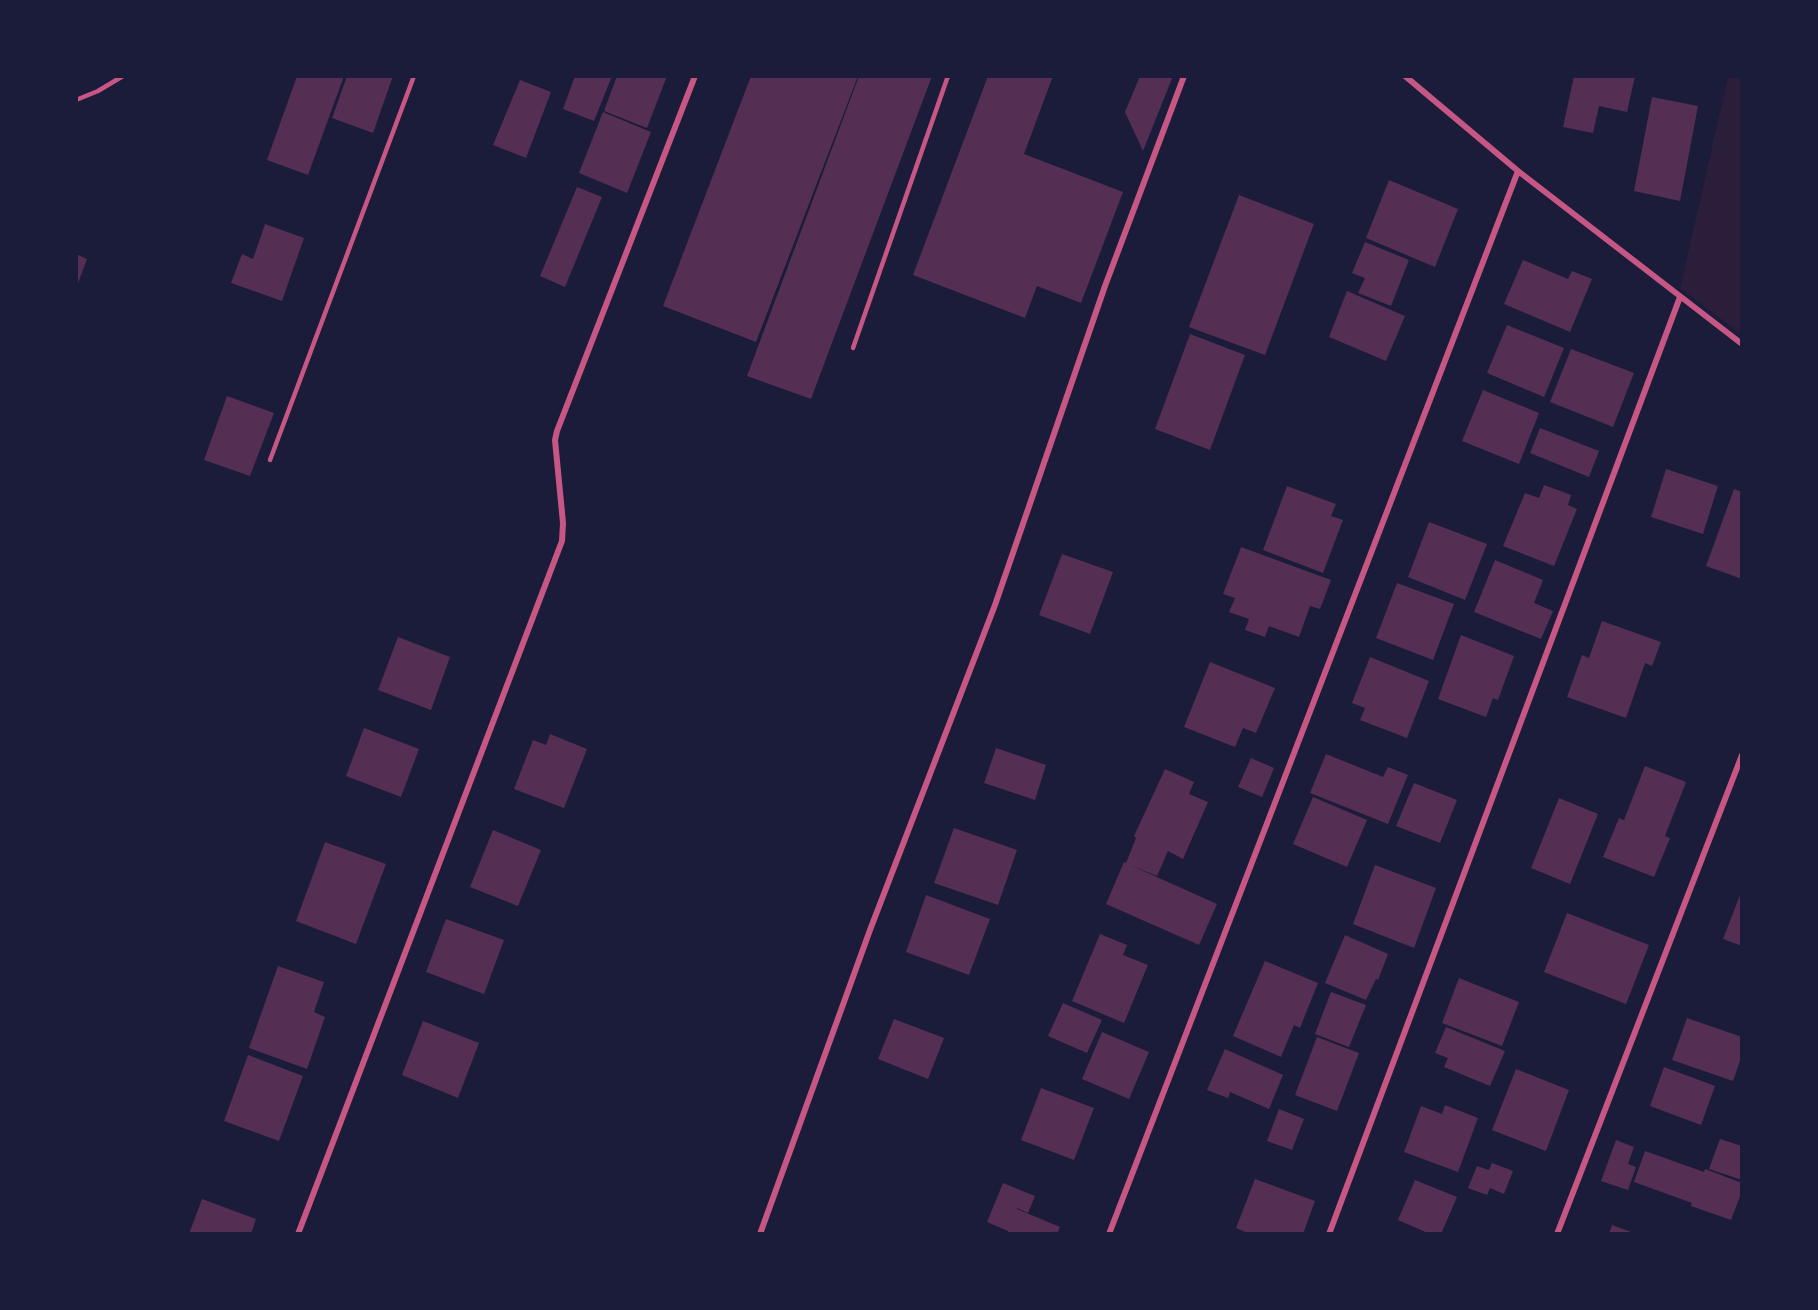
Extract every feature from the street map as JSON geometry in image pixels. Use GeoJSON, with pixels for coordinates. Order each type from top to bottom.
{"type":"FeatureCollection","features":[{"type":"Feature","properties":{"kind":"street"},"geometry":{"type":"LineString","coordinates":[[298,1233],[562,542],[563,523],[556,431],[695,76]]}},
{"type":"Feature","properties":{"kind":"street"},"geometry":{"type":"LineString","coordinates":[[760,1233],[870,930],[995,605],[1105,286],[1184,76]]}},
{"type":"Feature","properties":{"kind":"street"},"geometry":{"type":"LineString","coordinates":[[1405,76],[1518,171],[1742,344]]}},
{"type":"Feature","properties":{"kind":"street"},"geometry":{"type":"LineString","coordinates":[[1109,1233],[1518,171]]}},
{"type":"Feature","properties":{"kind":"street"},"geometry":{"type":"LineString","coordinates":[[1329,1233],[1680,297]]}},
{"type":"Feature","properties":{"kind":"street"},"geometry":{"type":"LineString","coordinates":[[1557,1233],[1742,754]]}},
{"type":"Feature","properties":{"kind":"lane"},"geometry":{"type":"LineString","coordinates":[[76,100],[99,91],[123,76]]}},
{"type":"Feature","properties":{"kind":"lane"},"geometry":{"type":"LineString","coordinates":[[270,460],[414,76]]}},
{"type":"Feature","properties":{"kind":"lane"},"geometry":{"type":"LineString","coordinates":[[853,348],[948,76]]}},
{"type":"Feature","properties":{"kind":"shaded area"},"geometry":{"type":"Polygon","coordinates":[[[1728,77],[1741,77],[1741,334],[1680,288],[1728,77]]]}},
{"type":"Feature","properties":{"kind":"building"},"geometry":{"type":"Polygon","coordinates":[[[297,76],[344,76],[308,175],[267,160],[297,76]]]}},
{"type":"Feature","properties":{"kind":"building"},"geometry":{"type":"Polygon","coordinates":[[[347,76],[393,76],[373,133],[332,118],[347,76]]]}},
{"type":"Feature","properties":{"kind":"building"},"geometry":{"type":"Polygon","coordinates":[[[575,76],[612,76],[594,121],[563,109],[575,76]]]}},
{"type":"Feature","properties":{"kind":"building"},"geometry":{"type":"Polygon","coordinates":[[[617,76],[667,76],[647,128],[604,111],[617,76]]]}},
{"type":"Feature","properties":{"kind":"building"},"geometry":{"type":"Polygon","coordinates":[[[751,76],[858,76],[756,342],[663,306],[751,76]]]}},
{"type":"Feature","properties":{"kind":"building"},"geometry":{"type":"Polygon","coordinates":[[[859,76],[932,76],[811,399],[747,376],[859,76]]]}},
{"type":"Feature","properties":{"kind":"building"},"geometry":{"type":"Polygon","coordinates":[[[988,76],[1053,76],[1024,154],[1123,192],[1081,303],[1037,286],[1025,318],[913,275],[988,76]]]}},
{"type":"Feature","properties":{"kind":"building"},"geometry":{"type":"Polygon","coordinates":[[[1140,76],[1173,76],[1143,151],[1125,112],[1140,76]]]}},
{"type":"Feature","properties":{"kind":"building"},"geometry":{"type":"Polygon","coordinates":[[[1574,76],[1635,76],[1627,112],[1599,106],[1593,133],[1563,127],[1574,76]]]}},
{"type":"Feature","properties":{"kind":"building"},"geometry":{"type":"Polygon","coordinates":[[[520,80],[551,92],[526,158],[493,145],[520,80]]]}},
{"type":"Feature","properties":{"kind":"building"},"geometry":{"type":"Polygon","coordinates":[[[1652,97],[1698,106],[1680,201],[1634,191],[1652,97]]]}},
{"type":"Feature","properties":{"kind":"building"},"geometry":{"type":"Polygon","coordinates":[[[603,112],[651,132],[627,193],[579,173],[603,112]]]}},
{"type":"Feature","properties":{"kind":"building"},"geometry":{"type":"Polygon","coordinates":[[[1389,180],[1458,209],[1435,267],[1366,238],[1389,180]]]}},
{"type":"Feature","properties":{"kind":"building"},"geometry":{"type":"Polygon","coordinates":[[[577,187],[602,197],[565,287],[540,276],[577,187]]]}},
{"type":"Feature","properties":{"kind":"building"},"geometry":{"type":"Polygon","coordinates":[[[1239,195],[1314,224],[1265,355],[1189,327],[1239,195]]]}},
{"type":"Feature","properties":{"kind":"building"},"geometry":{"type":"Polygon","coordinates":[[[265,224],[304,238],[282,301],[231,283],[242,254],[253,259],[265,224]]]}},
{"type":"Feature","properties":{"kind":"building"},"geometry":{"type":"Polygon","coordinates":[[[1365,242],[1409,260],[1391,306],[1358,293],[1365,278],[1352,273],[1365,242]]]}},
{"type":"Feature","properties":{"kind":"building"},"geometry":{"type":"Polygon","coordinates":[[[76,254],[87,259],[77,286],[76,286],[76,254]]]}},
{"type":"Feature","properties":{"kind":"building"},"geometry":{"type":"Polygon","coordinates":[[[1523,260],[1568,279],[1572,271],[1592,279],[1570,332],[1504,304],[1523,260]]]}},
{"type":"Feature","properties":{"kind":"building"},"geometry":{"type":"Polygon","coordinates":[[[1347,291],[1405,316],[1386,361],[1329,337],[1347,291]]]}},
{"type":"Feature","properties":{"kind":"building"},"geometry":{"type":"Polygon","coordinates":[[[1507,325],[1564,348],[1544,397],[1487,373],[1507,325]]]}},
{"type":"Feature","properties":{"kind":"building"},"geometry":{"type":"Polygon","coordinates":[[[1190,334],[1245,355],[1210,450],[1155,429],[1190,334]]]}},
{"type":"Feature","properties":{"kind":"building"},"geometry":{"type":"Polygon","coordinates":[[[1571,349],[1634,373],[1613,427],[1550,402],[1571,349]]]}},
{"type":"Feature","properties":{"kind":"building"},"geometry":{"type":"Polygon","coordinates":[[[1483,390],[1539,413],[1519,464],[1462,441],[1483,390]]]}},
{"type":"Feature","properties":{"kind":"building"},"geometry":{"type":"Polygon","coordinates":[[[227,396],[274,413],[250,476],[204,460],[227,396]]]}},
{"type":"Feature","properties":{"kind":"building"},"geometry":{"type":"Polygon","coordinates":[[[1540,428],[1599,451],[1589,477],[1530,453],[1540,428]]]}},
{"type":"Feature","properties":{"kind":"building"},"geometry":{"type":"Polygon","coordinates":[[[1666,469],[1718,486],[1703,534],[1651,517],[1666,469]]]}},
{"type":"Feature","properties":{"kind":"building"},"geometry":{"type":"Polygon","coordinates":[[[1544,485],[1571,495],[1568,505],[1577,509],[1554,566],[1503,546],[1525,493],[1539,498],[1544,485]]]}},
{"type":"Feature","properties":{"kind":"building"},"geometry":{"type":"Polygon","coordinates":[[[1287,486],[1336,504],[1331,516],[1343,520],[1323,573],[1263,550],[1287,486]]]}},
{"type":"Feature","properties":{"kind":"building"},"geometry":{"type":"Polygon","coordinates":[[[1734,489],[1742,492],[1742,579],[1706,566],[1734,489]]]}},
{"type":"Feature","properties":{"kind":"building"},"geometry":{"type":"Polygon","coordinates":[[[1429,522],[1487,544],[1465,600],[1408,577],[1429,522]]]}},
{"type":"Feature","properties":{"kind":"building"},"geometry":{"type":"Polygon","coordinates":[[[1241,547],[1331,580],[1320,609],[1310,606],[1299,637],[1269,626],[1265,637],[1245,630],[1249,619],[1229,612],[1235,598],[1223,594],[1241,547]]]}},
{"type":"Feature","properties":{"kind":"building"},"geometry":{"type":"Polygon","coordinates":[[[1062,554],[1113,572],[1090,634],[1039,615],[1062,554]]]}},
{"type":"Feature","properties":{"kind":"building"},"geometry":{"type":"Polygon","coordinates":[[[1495,560],[1543,580],[1534,603],[1553,611],[1541,639],[1474,612],[1495,560]]]}},
{"type":"Feature","properties":{"kind":"building"},"geometry":{"type":"Polygon","coordinates":[[[1397,583],[1454,604],[1433,660],[1376,638],[1397,583]]]}},
{"type":"Feature","properties":{"kind":"building"},"geometry":{"type":"Polygon","coordinates":[[[1602,621],[1661,642],[1652,666],[1645,663],[1626,718],[1567,697],[1582,655],[1589,658],[1602,621]]]}},
{"type":"Feature","properties":{"kind":"building"},"geometry":{"type":"Polygon","coordinates":[[[1461,635],[1514,656],[1498,700],[1493,698],[1486,717],[1438,699],[1461,635]]]}},
{"type":"Feature","properties":{"kind":"building"},"geometry":{"type":"Polygon","coordinates":[[[398,637],[450,657],[431,710],[378,690],[398,637]]]}},
{"type":"Feature","properties":{"kind":"building"},"geometry":{"type":"Polygon","coordinates":[[[1370,657],[1429,681],[1407,738],[1360,720],[1365,708],[1352,703],[1370,657]]]}},
{"type":"Feature","properties":{"kind":"building"},"geometry":{"type":"Polygon","coordinates":[[[1210,662],[1275,688],[1256,733],[1243,728],[1235,747],[1184,727],[1210,662]]]}},
{"type":"Feature","properties":{"kind":"building"},"geometry":{"type":"Polygon","coordinates":[[[364,728],[419,749],[401,797],[346,776],[364,728]]]}},
{"type":"Feature","properties":{"kind":"building"},"geometry":{"type":"Polygon","coordinates":[[[550,734],[587,749],[564,808],[514,789],[533,740],[546,745],[550,734]]]}},
{"type":"Feature","properties":{"kind":"building"},"geometry":{"type":"Polygon","coordinates":[[[996,748],[1046,765],[1035,800],[984,783],[996,748]]]}},
{"type":"Feature","properties":{"kind":"building"},"geometry":{"type":"Polygon","coordinates":[[[1326,754],[1383,777],[1388,767],[1408,775],[1388,824],[1310,793],[1326,754]]]}},
{"type":"Feature","properties":{"kind":"building"},"geometry":{"type":"Polygon","coordinates":[[[1251,758],[1274,768],[1262,797],[1238,787],[1251,758]]]}},
{"type":"Feature","properties":{"kind":"building"},"geometry":{"type":"Polygon","coordinates":[[[1645,766],[1686,782],[1665,836],[1670,838],[1654,877],[1603,857],[1619,818],[1624,820],[1645,766]]]}},
{"type":"Feature","properties":{"kind":"building"},"geometry":{"type":"Polygon","coordinates":[[[1165,769],[1194,782],[1189,794],[1208,802],[1183,859],[1168,851],[1157,876],[1130,865],[1217,904],[1199,945],[1106,904],[1124,862],[1126,863],[1136,838],[1134,836],[1165,769]]]}},
{"type":"Feature","properties":{"kind":"building"},"geometry":{"type":"Polygon","coordinates":[[[1414,783],[1457,800],[1440,843],[1396,826],[1414,783]]]}},
{"type":"Feature","properties":{"kind":"building"},"geometry":{"type":"Polygon","coordinates":[[[1313,797],[1367,820],[1347,867],[1293,844],[1313,797]]]}},
{"type":"Feature","properties":{"kind":"building"},"geometry":{"type":"Polygon","coordinates":[[[1559,798],[1598,814],[1570,884],[1531,868],[1559,798]]]}},
{"type":"Feature","properties":{"kind":"building"},"geometry":{"type":"Polygon","coordinates":[[[954,828],[1017,850],[998,905],[934,883],[954,828]]]}},
{"type":"Feature","properties":{"kind":"building"},"geometry":{"type":"Polygon","coordinates":[[[493,830],[541,850],[518,906],[470,887],[493,830]]]}},
{"type":"Feature","properties":{"kind":"building"},"geometry":{"type":"Polygon","coordinates":[[[325,842],[386,864],[356,944],[296,921],[325,842]]]}},
{"type":"Feature","properties":{"kind":"building"},"geometry":{"type":"Polygon","coordinates":[[[1375,865],[1436,888],[1414,948],[1353,924],[1375,865]]]}},
{"type":"Feature","properties":{"kind":"building"},"geometry":{"type":"Polygon","coordinates":[[[1742,890],[1742,946],[1723,939],[1742,890]]]}},
{"type":"Feature","properties":{"kind":"building"},"geometry":{"type":"Polygon","coordinates":[[[926,895],[990,919],[969,975],[906,952],[926,895]]]}},
{"type":"Feature","properties":{"kind":"building"},"geometry":{"type":"Polygon","coordinates":[[[1567,913],[1649,945],[1626,1004],[1544,972],[1567,913]]]}},
{"type":"Feature","properties":{"kind":"building"},"geometry":{"type":"Polygon","coordinates":[[[446,919],[504,940],[484,994],[426,972],[446,919]]]}},
{"type":"Feature","properties":{"kind":"building"},"geometry":{"type":"Polygon","coordinates":[[[1100,934],[1127,945],[1123,955],[1148,965],[1124,1023],[1072,1001],[1100,934]]]}},
{"type":"Feature","properties":{"kind":"building"},"geometry":{"type":"Polygon","coordinates":[[[1345,935],[1388,954],[1378,980],[1376,979],[1366,1000],[1325,983],[1345,935]]]}},
{"type":"Feature","properties":{"kind":"building"},"geometry":{"type":"Polygon","coordinates":[[[1265,961],[1318,983],[1300,1028],[1294,1025],[1281,1057],[1233,1036],[1265,961]]]}},
{"type":"Feature","properties":{"kind":"building"},"geometry":{"type":"Polygon","coordinates":[[[278,966],[324,982],[314,1012],[325,1017],[307,1069],[249,1048],[278,966]]]}},
{"type":"Feature","properties":{"kind":"building"},"geometry":{"type":"Polygon","coordinates":[[[1459,978],[1519,1002],[1502,1046],[1442,1023],[1459,978]]]}},
{"type":"Feature","properties":{"kind":"building"},"geometry":{"type":"Polygon","coordinates":[[[1331,992],[1366,1005],[1349,1047],[1315,1034],[1331,992]]]}},
{"type":"Feature","properties":{"kind":"building"},"geometry":{"type":"Polygon","coordinates":[[[1063,1003],[1102,1020],[1087,1053],[1048,1036],[1063,1003]]]}},
{"type":"Feature","properties":{"kind":"building"},"geometry":{"type":"Polygon","coordinates":[[[1687,1018],[1742,1037],[1742,1055],[1733,1081],[1672,1060],[1687,1018]]]}},
{"type":"Feature","properties":{"kind":"building"},"geometry":{"type":"Polygon","coordinates":[[[894,1019],[944,1038],[928,1079],[878,1059],[894,1019]]]}},
{"type":"Feature","properties":{"kind":"building"},"geometry":{"type":"Polygon","coordinates":[[[423,1021],[479,1043],[458,1098],[402,1075],[423,1021]]]}},
{"type":"Feature","properties":{"kind":"building"},"geometry":{"type":"Polygon","coordinates":[[[1446,1027],[1505,1051],[1490,1086],[1444,1067],[1448,1058],[1435,1053],[1446,1027]]]}},
{"type":"Feature","properties":{"kind":"building"},"geometry":{"type":"Polygon","coordinates":[[[1102,1032],[1149,1052],[1129,1099],[1082,1079],[1102,1032]]]}},
{"type":"Feature","properties":{"kind":"building"},"geometry":{"type":"Polygon","coordinates":[[[1317,1037],[1359,1053],[1337,1111],[1295,1095],[1317,1037]]]}},
{"type":"Feature","properties":{"kind":"building"},"geometry":{"type":"Polygon","coordinates":[[[1225,1049],[1283,1075],[1269,1109],[1230,1092],[1228,1098],[1207,1090],[1225,1049]]]}},
{"type":"Feature","properties":{"kind":"building"},"geometry":{"type":"Polygon","coordinates":[[[248,1055],[303,1076],[279,1141],[224,1121],[248,1055]]]}},
{"type":"Feature","properties":{"kind":"building"},"geometry":{"type":"Polygon","coordinates":[[[1664,1067],[1715,1086],[1701,1125],[1650,1106],[1664,1067]]]}},
{"type":"Feature","properties":{"kind":"building"},"geometry":{"type":"Polygon","coordinates":[[[1516,1069],[1569,1090],[1546,1151],[1492,1130],[1516,1069]]]}},
{"type":"Feature","properties":{"kind":"building"},"geometry":{"type":"Polygon","coordinates":[[[1041,1088],[1094,1108],[1074,1160],[1021,1140],[1041,1088]]]}},
{"type":"Feature","properties":{"kind":"building"},"geometry":{"type":"Polygon","coordinates":[[[1445,1105],[1478,1118],[1458,1172],[1404,1152],[1421,1106],[1442,1114],[1445,1105]]]}},
{"type":"Feature","properties":{"kind":"building"},"geometry":{"type":"Polygon","coordinates":[[[1279,1109],[1304,1119],[1292,1150],[1267,1141],[1279,1109]]]}},
{"type":"Feature","properties":{"kind":"building"},"geometry":{"type":"Polygon","coordinates":[[[1720,1139],[1742,1146],[1742,1180],[1709,1169],[1720,1139]]]}},
{"type":"Feature","properties":{"kind":"building"},"geometry":{"type":"Polygon","coordinates":[[[1616,1140],[1634,1147],[1628,1164],[1636,1167],[1628,1190],[1601,1181],[1616,1140]]]}},
{"type":"Feature","properties":{"kind":"building"},"geometry":{"type":"Polygon","coordinates":[[[1645,1151],[1742,1183],[1742,1191],[1731,1220],[1634,1182],[1645,1151]]]}},
{"type":"Feature","properties":{"kind":"building"},"geometry":{"type":"Polygon","coordinates":[[[1492,1163],[1513,1171],[1504,1194],[1490,1188],[1487,1195],[1468,1188],[1477,1166],[1489,1170],[1492,1163]]]}},
{"type":"Feature","properties":{"kind":"building"},"geometry":{"type":"Polygon","coordinates":[[[1255,1179],[1315,1201],[1303,1234],[1250,1234],[1236,1228],[1255,1179]]]}},
{"type":"Feature","properties":{"kind":"building"},"geometry":{"type":"Polygon","coordinates":[[[1415,1180],[1457,1197],[1441,1234],[1430,1234],[1398,1220],[1415,1180]]]}},
{"type":"Feature","properties":{"kind":"building"},"geometry":{"type":"Polygon","coordinates":[[[1003,1183],[1035,1196],[1028,1213],[1017,1209],[1060,1227],[1057,1234],[1007,1234],[1008,1231],[987,1222],[1003,1183]]]}},
{"type":"Feature","properties":{"kind":"building"},"geometry":{"type":"Polygon","coordinates":[[[202,1199],[256,1219],[251,1234],[189,1234],[202,1199]]]}},
{"type":"Feature","properties":{"kind":"building"},"geometry":{"type":"Polygon","coordinates":[[[1612,1225],[1634,1233],[1634,1234],[1609,1234],[1612,1225]]]}}]}
